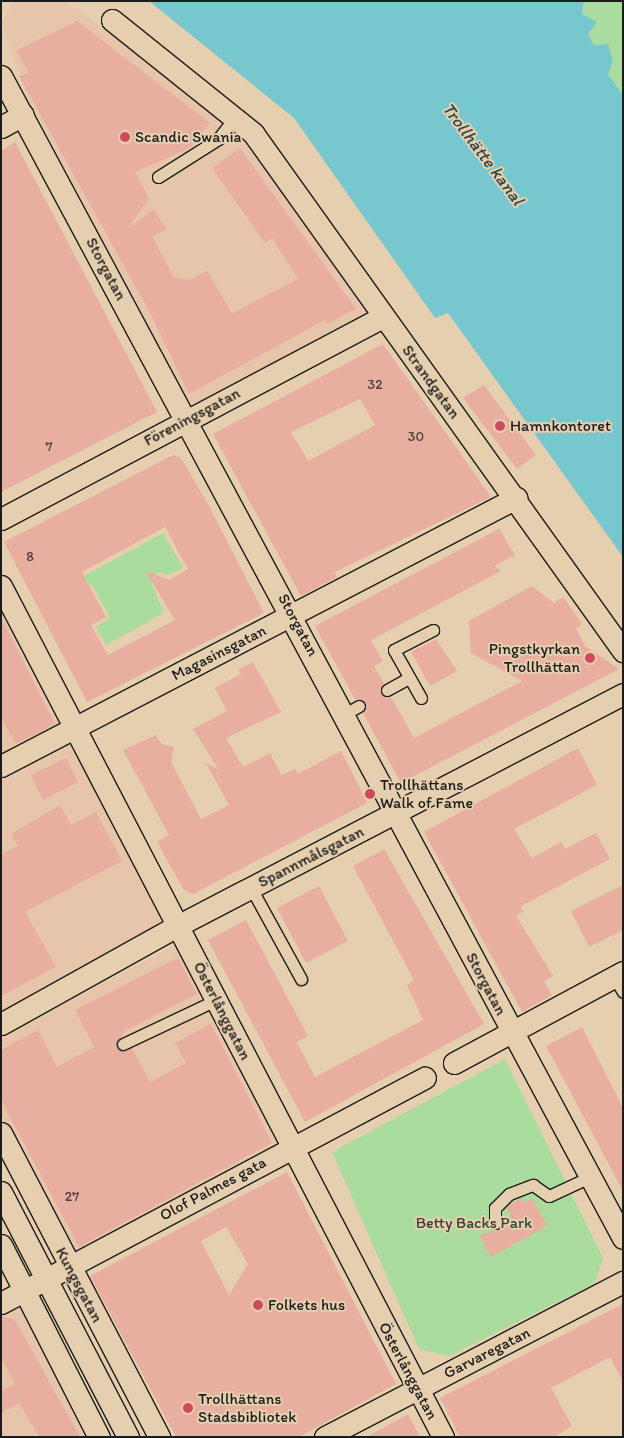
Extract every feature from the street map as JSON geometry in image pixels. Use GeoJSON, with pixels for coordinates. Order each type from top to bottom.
{"type":"FeatureCollection","features":[{"type":"Feature","properties":{"kind":"street","name":"Strandgatan"},"geometry":{"type":"LineString","coordinates":[[112,20],[236,116],[311,209],[384,316],[516,498],[623,651]]}},
{"type":"Feature","properties":{"kind":"street","name":"Storgatan"},"geometry":{"type":"LineString","coordinates":[[1,76],[293,616],[352,710],[396,813],[623,1238]]}},
{"type":"Feature","properties":{"kind":"street"},"geometry":{"type":"LineString","coordinates":[[1,127],[23,115]]}},
{"type":"Feature","properties":{"kind":"street","name":"Föreningsgatan"},"geometry":{"type":"LineString","coordinates":[[1,519],[384,316]]}},
{"type":"Feature","properties":{"kind":"street","name":"Magasinsgatan"},"geometry":{"type":"LineString","coordinates":[[1,766],[293,616],[516,498]]}},
{"type":"Feature","properties":{"kind":"street","name":"Österlånggatan"},"geometry":{"type":"LineString","coordinates":[[1,586],[76,727],[443,1437]]}},
{"type":"Feature","properties":{"kind":"street","name":"Spannmålsgatan"},"geometry":{"type":"LineString","coordinates":[[1,1024],[178,925],[623,694]]}},
{"type":"Feature","properties":{"kind":"street"},"geometry":{"type":"LineString","coordinates":[[454,1063],[620,980]]}},
{"type":"Feature","properties":{"kind":"street","name":"Olof Palmes gata"},"geometry":{"type":"LineString","coordinates":[[1,1303],[69,1265],[426,1078]]}},
{"type":"Feature","properties":{"kind":"street","name":"Kungsgatan"},"geometry":{"type":"LineString","coordinates":[[1,1133],[160,1437]]}},
{"type":"Feature","properties":{"kind":"street","name":"Kungsgatan"},"geometry":{"type":"LineString","coordinates":[[1,1192],[128,1437]]}},
{"type":"Feature","properties":{"kind":"street"},"geometry":{"type":"LineString","coordinates":[[1,1245],[26,1290],[99,1437]]}},
{"type":"Feature","properties":{"kind":"street","name":"Garvaregatan"},"geometry":{"type":"LineString","coordinates":[[325,1437],[623,1282]]}},
{"type":"Feature","properties":{"kind":"lane"},"geometry":{"type":"LineString","coordinates":[[158,177],[218,139],[236,116]]}},
{"type":"Feature","properties":{"kind":"lane"},"geometry":{"type":"LineString","coordinates":[[421,698],[394,650],[433,630]]}},
{"type":"Feature","properties":{"kind":"lane"},"geometry":{"type":"LineString","coordinates":[[387,690],[409,678]]}},
{"type":"Feature","properties":{"kind":"lane"},"geometry":{"type":"LineString","coordinates":[[251,888],[302,979]]}},
{"type":"Feature","properties":{"kind":"lane"},"geometry":{"type":"LineString","coordinates":[[124,1044],[216,1000]]}},
{"type":"Feature","properties":{"kind":"lane"},"geometry":{"type":"LineString","coordinates":[[495,1223],[495,1208],[509,1194],[532,1186],[549,1196],[590,1178]]}},
{"type":"Feature","properties":{"kind":"shaded area"},"geometry":{"type":"Polygon","coordinates":[[[13,1],[66,1],[226,120],[370,303],[366,319],[199,406],[189,402],[27,97],[2,23],[13,1]]]}},
{"type":"Feature","properties":{"kind":"shaded area"},"geometry":{"type":"Polygon","coordinates":[[[1,601],[68,724],[1,758],[1,601]]]}},
{"type":"Feature","properties":{"kind":"shaded area"},"geometry":{"type":"Polygon","coordinates":[[[73,738],[167,920],[1,1013],[1,776],[73,738]]]}},
{"type":"Feature","properties":{"kind":"shaded area"},"geometry":{"type":"Polygon","coordinates":[[[179,943],[279,1142],[76,1253],[1,1115],[1,1037],[179,943]]]}},
{"type":"Feature","properties":{"kind":"shaded area"},"geometry":{"type":"Polygon","coordinates":[[[23,1302],[91,1437],[1,1437],[1,1314],[23,1302]]]}},
{"type":"Feature","properties":{"kind":"green space"},"geometry":{"type":"Polygon","coordinates":[[[584,1],[623,1],[623,95],[608,74],[613,61],[610,51],[602,44],[594,45],[588,34],[591,28],[582,14],[584,1]]]}},
{"type":"Feature","properties":{"kind":"green space"},"geometry":{"type":"Polygon","coordinates":[[[163,533],[183,568],[168,575],[158,572],[151,583],[164,613],[106,645],[96,627],[110,618],[92,584],[79,589],[75,581],[163,533]]]}},
{"type":"Feature","properties":{"kind":"green space","name":"Betty Backs Park"},"geometry":{"type":"Polygon","coordinates":[[[505,1059],[603,1258],[594,1284],[449,1356],[419,1349],[332,1152],[505,1059]]]}},
{"type":"Feature","properties":{"kind":"water","name":"Trollhätte kanal"},"geometry":{"type":"Polygon","coordinates":[[[149,1],[584,1],[582,14],[597,22],[588,34],[594,45],[608,44],[613,61],[608,74],[623,95],[623,557],[448,313],[435,318],[294,118],[149,1]]]}},
{"type":"Feature","properties":{"kind":"building"},"geometry":{"type":"Polygon","coordinates":[[[77,21],[210,123],[190,148],[135,172],[149,199],[127,229],[154,209],[166,229],[152,236],[174,277],[189,280],[207,271],[232,313],[298,279],[272,238],[265,243],[212,168],[240,148],[356,309],[327,324],[325,320],[189,394],[150,313],[19,76],[29,73],[16,51],[77,21]]]}},
{"type":"Feature","properties":{"kind":"building"},"geometry":{"type":"Polygon","coordinates":[[[15,142],[157,412],[1,492],[1,151],[15,142]]]}},
{"type":"Feature","properties":{"kind":"building"},"geometry":{"type":"Polygon","coordinates":[[[383,344],[491,497],[335,572],[337,577],[301,596],[213,434],[383,344]],[[360,399],[291,432],[308,461],[375,425],[360,399]]]}},
{"type":"Feature","properties":{"kind":"building","name":"Hamnkontoret"},"geometry":{"type":"Polygon","coordinates":[[[484,385],[536,455],[517,469],[463,398],[484,385]]]}},
{"type":"Feature","properties":{"kind":"building"},"geometry":{"type":"Polygon","coordinates":[[[173,455],[181,458],[208,504],[264,613],[87,702],[4,542],[173,455]],[[165,527],[82,572],[106,617],[91,625],[108,655],[175,620],[145,570],[169,580],[188,569],[165,527]]]}},
{"type":"Feature","properties":{"kind":"building"},"geometry":{"type":"Polygon","coordinates":[[[499,529],[515,555],[494,566],[501,571],[371,640],[383,661],[374,666],[384,683],[380,693],[391,697],[414,738],[522,681],[471,653],[469,621],[532,586],[554,603],[563,597],[582,624],[576,628],[585,646],[619,669],[401,783],[363,713],[366,703],[355,699],[315,626],[499,529]]]}},
{"type":"Feature","properties":{"kind":"building"},"geometry":{"type":"Polygon","coordinates":[[[1,617],[55,724],[16,744],[1,718],[1,617]]]}},
{"type":"Feature","properties":{"kind":"building"},"geometry":{"type":"Polygon","coordinates":[[[436,639],[457,671],[430,686],[411,652],[436,639]]]}},
{"type":"Feature","properties":{"kind":"building"},"geometry":{"type":"Polygon","coordinates":[[[253,662],[281,712],[226,738],[243,767],[270,753],[281,775],[295,769],[298,774],[341,751],[367,803],[193,894],[184,890],[157,842],[169,835],[123,750],[156,735],[161,744],[174,747],[171,762],[201,819],[229,805],[206,763],[219,770],[193,729],[227,711],[215,688],[241,674],[238,670],[253,662]]]}},
{"type":"Feature","properties":{"kind":"building"},"geometry":{"type":"Polygon","coordinates":[[[578,748],[597,785],[514,829],[532,858],[561,842],[565,849],[596,833],[610,859],[521,906],[523,912],[516,916],[553,976],[544,981],[552,995],[522,1012],[424,832],[578,748]]]}},
{"type":"Feature","properties":{"kind":"building"},"geometry":{"type":"Polygon","coordinates":[[[66,758],[78,782],[43,800],[31,775],[66,758]]]}},
{"type":"Feature","properties":{"kind":"building"},"geometry":{"type":"Polygon","coordinates":[[[60,805],[71,825],[96,812],[122,861],[25,912],[56,967],[1,996],[1,855],[18,846],[11,834],[60,805]]]}},
{"type":"Feature","properties":{"kind":"building"},"geometry":{"type":"Polygon","coordinates":[[[384,849],[484,1024],[305,1122],[208,940],[246,920],[308,1036],[297,1042],[315,1077],[423,1020],[407,985],[414,980],[353,866],[384,849]]]}},
{"type":"Feature","properties":{"kind":"building"},"geometry":{"type":"Polygon","coordinates":[[[623,885],[623,930],[589,947],[571,911],[623,885]]]}},
{"type":"Feature","properties":{"kind":"building"},"geometry":{"type":"Polygon","coordinates":[[[319,886],[348,941],[306,963],[277,908],[319,886]]]}},
{"type":"Feature","properties":{"kind":"building"},"geometry":{"type":"Polygon","coordinates":[[[178,958],[197,994],[124,1031],[116,1048],[123,1051],[132,1048],[150,1082],[186,1063],[175,1043],[211,1024],[272,1143],[79,1247],[1,1100],[1,1050],[38,1030],[57,1067],[94,1047],[75,1010],[178,958]]]}},
{"type":"Feature","properties":{"kind":"building"},"geometry":{"type":"Polygon","coordinates":[[[582,1027],[623,1108],[623,1191],[546,1046],[582,1027]]]}},
{"type":"Feature","properties":{"kind":"building","name":"Folkets hus"},"geometry":{"type":"Polygon","coordinates":[[[287,1172],[396,1384],[299,1437],[176,1437],[90,1276],[287,1172]],[[226,1227],[201,1241],[229,1295],[248,1264],[226,1227]]]}},
{"type":"Feature","properties":{"kind":"building"},"geometry":{"type":"Polygon","coordinates":[[[520,1198],[523,1203],[532,1198],[547,1226],[491,1257],[479,1235],[498,1230],[512,1218],[506,1207],[520,1198]]]}},
{"type":"Feature","properties":{"kind":"building"},"geometry":{"type":"Polygon","coordinates":[[[623,1304],[623,1382],[610,1357],[551,1388],[572,1426],[554,1437],[460,1437],[440,1398],[623,1304]]]}},
{"type":"Feature","properties":{"kind":"building"},"geometry":{"type":"Polygon","coordinates":[[[1,1316],[15,1320],[80,1437],[39,1437],[19,1403],[1,1413],[1,1391],[15,1384],[1,1357],[1,1316]]]}},
{"type":"Feature","properties":{"kind":"building"},"geometry":{"type":"Polygon","coordinates":[[[408,1414],[420,1437],[367,1437],[408,1414]]]}},
{"type":"Feature","properties":{"kind":"place","name":"Scandic Swania"},"geometry":{"type":"Point","coordinates":[125,137]}},
{"type":"Feature","properties":{"kind":"place","name":"Hamnkontoret"},"geometry":{"type":"Point","coordinates":[500,426]}},
{"type":"Feature","properties":{"kind":"place","name":"Pingstkyrkan Trollhättan"},"geometry":{"type":"Point","coordinates":[590,658]}},
{"type":"Feature","properties":{"kind":"place","name":"Trollhättans Walk of Fame"},"geometry":{"type":"Point","coordinates":[370,794]}},
{"type":"Feature","properties":{"kind":"place","name":"Folkets hus"},"geometry":{"type":"Point","coordinates":[258,1305]}},
{"type":"Feature","properties":{"kind":"place","name":"Trollhättans Stadsbibliotek"},"geometry":{"type":"Point","coordinates":[188,1408]}}]}
